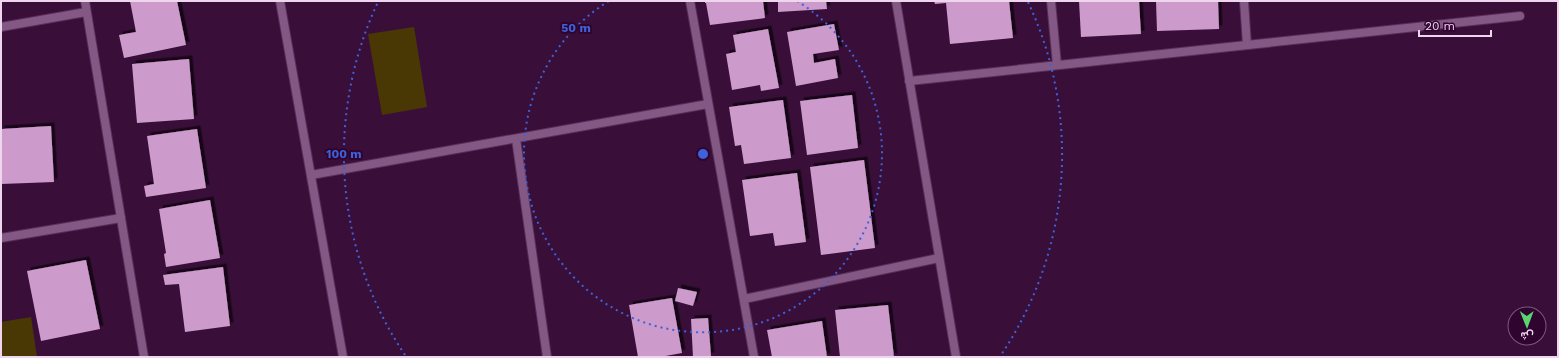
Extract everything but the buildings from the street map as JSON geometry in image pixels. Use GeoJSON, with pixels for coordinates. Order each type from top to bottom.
{"type":"FeatureCollection","features":[{"type":"Feature","properties":{"kind":"street"},"geometry":{"type":"LineString","coordinates":[[84,1],[144,357]]}},
{"type":"Feature","properties":{"kind":"street"},"geometry":{"type":"LineString","coordinates":[[280,1],[343,357]]}},
{"type":"Feature","properties":{"kind":"street"},"geometry":{"type":"LineString","coordinates":[[690,1],[754,357]]}},
{"type":"Feature","properties":{"kind":"street"},"geometry":{"type":"LineString","coordinates":[[896,1],[956,357]]}},
{"type":"Feature","properties":{"kind":"street"},"geometry":{"type":"LineString","coordinates":[[1051,1],[1057,66]]}},
{"type":"Feature","properties":{"kind":"street"},"geometry":{"type":"LineString","coordinates":[[1244,1],[1248,45]]}},
{"type":"Feature","properties":{"kind":"street"},"geometry":{"type":"LineString","coordinates":[[1,27],[86,12]]}},
{"type":"Feature","properties":{"kind":"street"},"geometry":{"type":"LineString","coordinates":[[909,81],[1520,16]]}},
{"type":"Feature","properties":{"kind":"street"},"geometry":{"type":"LineString","coordinates":[[311,176],[708,104]]}},
{"type":"Feature","properties":{"kind":"street"},"geometry":{"type":"LineString","coordinates":[[516,139],[547,357]]}},
{"type":"Feature","properties":{"kind":"street"},"geometry":{"type":"LineString","coordinates":[[1,238],[121,218]]}},
{"type":"Feature","properties":{"kind":"street"},"geometry":{"type":"LineString","coordinates":[[744,299],[939,258]]}},
{"type":"Feature","properties":{"kind":"shaded area"},"geometry":{"type":"Polygon","coordinates":[[[414,27],[427,107],[382,115],[368,34],[414,27]]]}},
{"type":"Feature","properties":{"kind":"shaded area"},"geometry":{"type":"Polygon","coordinates":[[[31,317],[37,357],[1,357],[1,322],[31,317]]]}}]}
